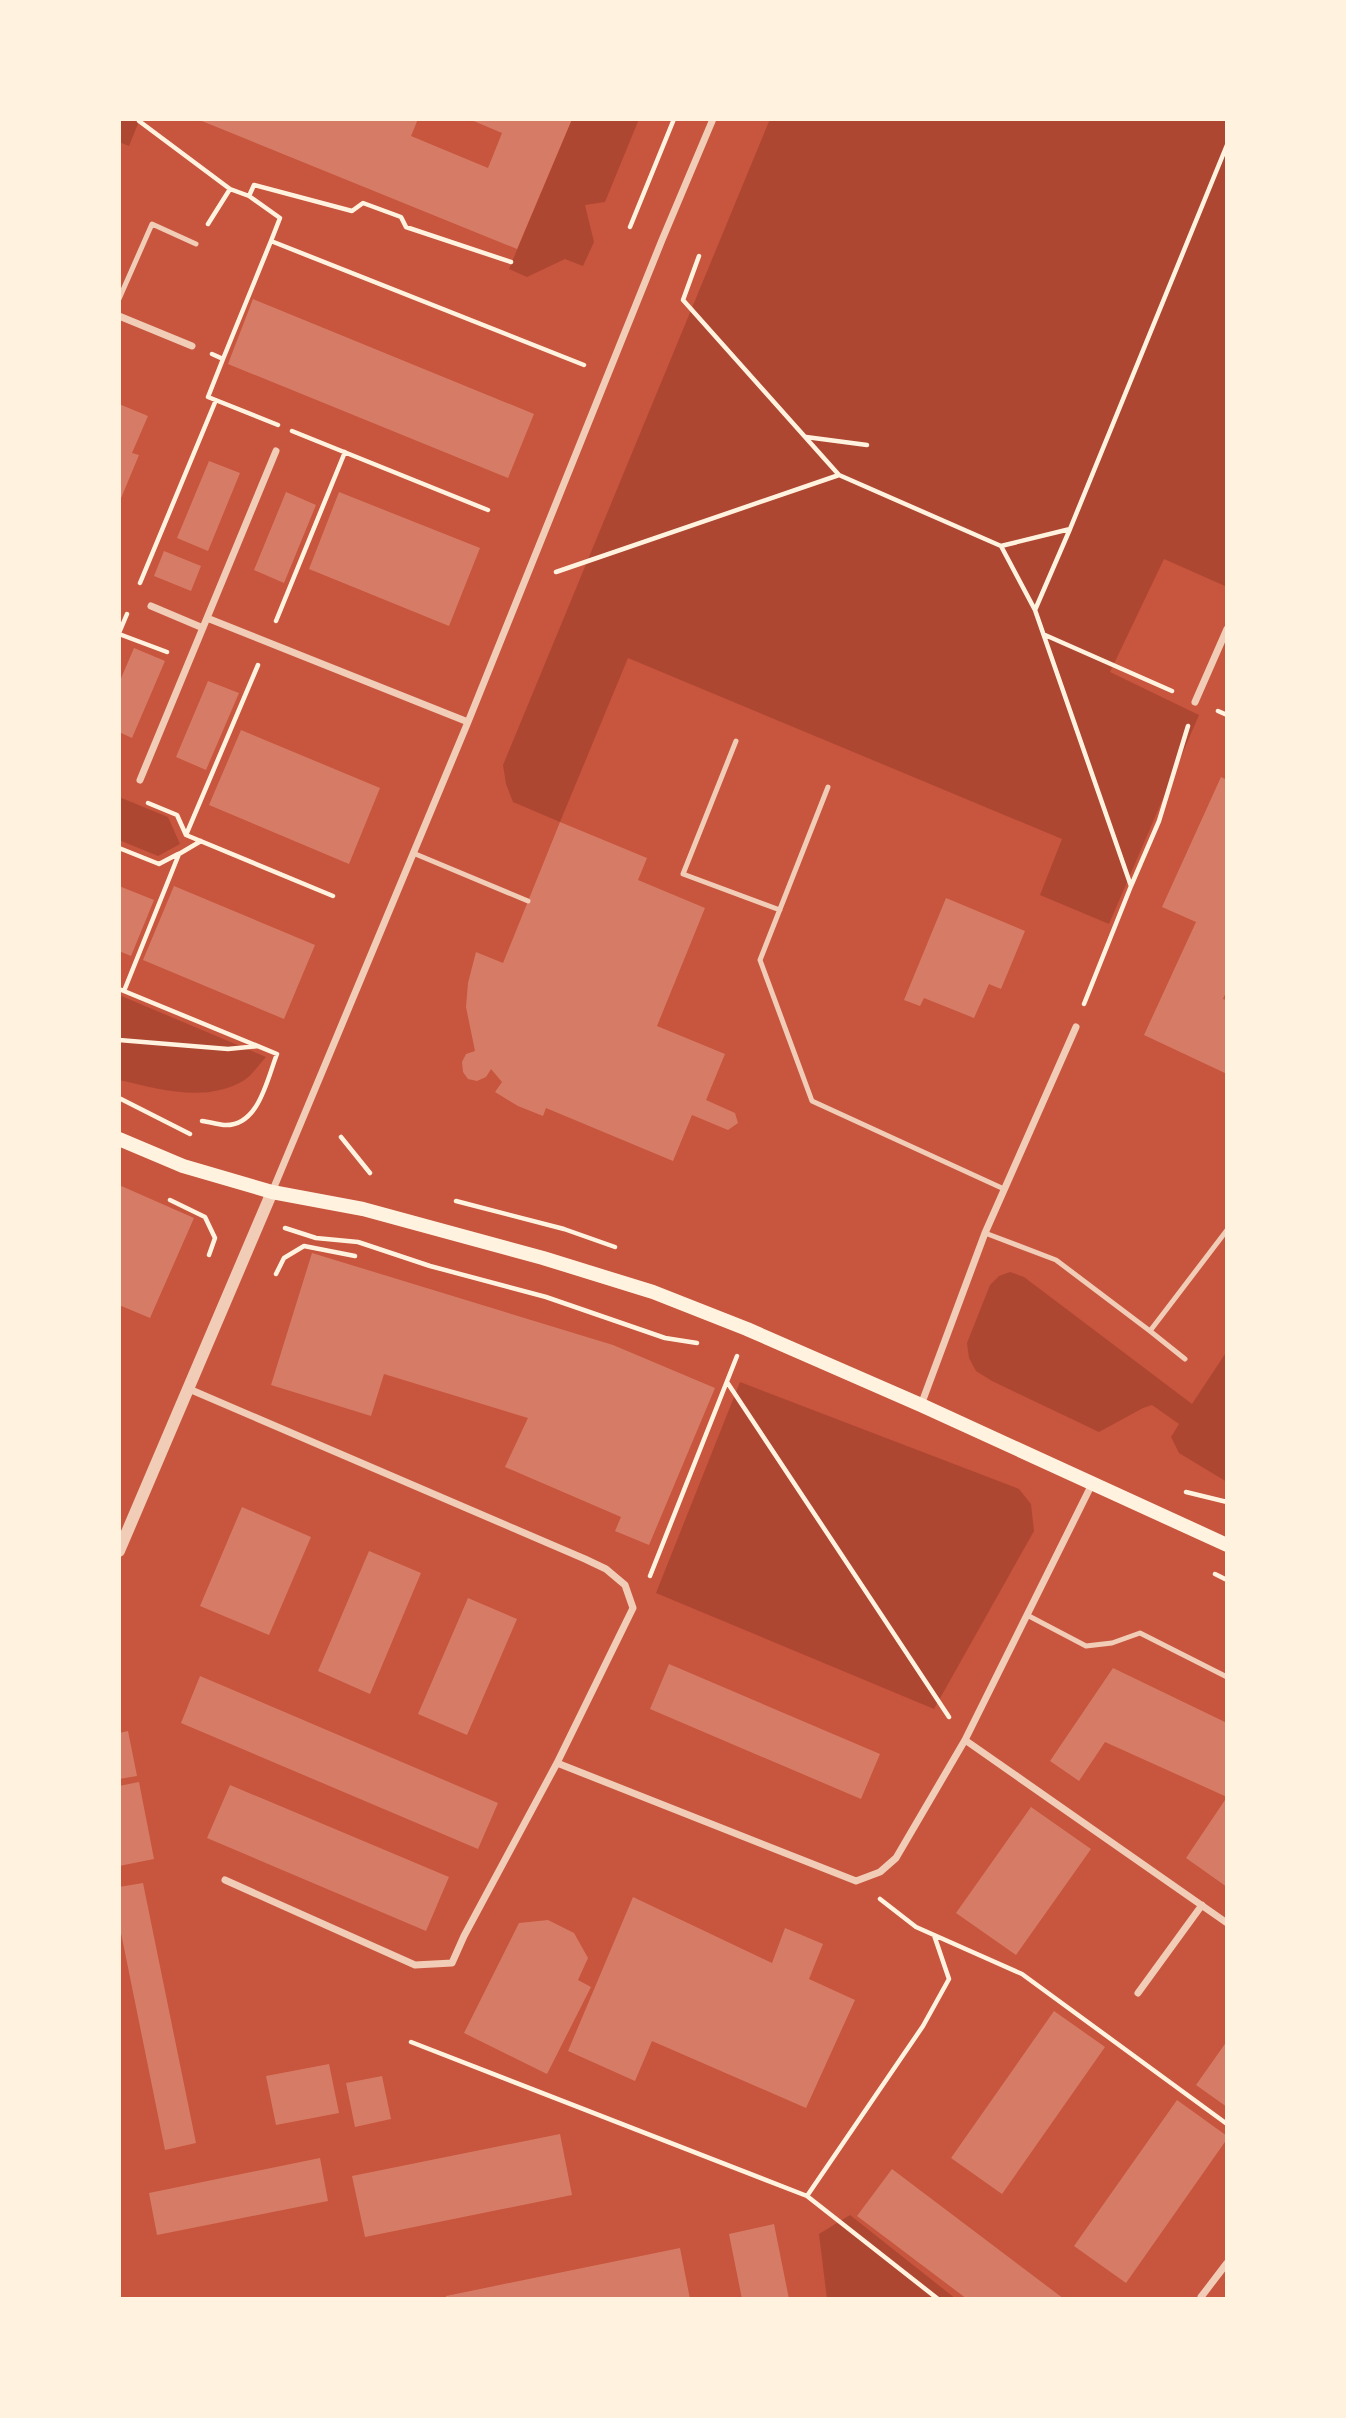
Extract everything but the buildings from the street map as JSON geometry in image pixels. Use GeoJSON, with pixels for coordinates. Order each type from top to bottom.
{"type":"FeatureCollection","features":[{"type":"Feature","properties":{"kind":"main road"},"geometry":{"type":"LineString","coordinates":[[119,1139],[183,1166],[272,1192],[363,1209],[543,1258],[653,1292],[747,1329],[921,1405],[1227,1545]]}},
{"type":"Feature","properties":{"kind":"street"},"geometry":{"type":"LineString","coordinates":[[120,1546],[190,1389],[468,722],[713,119]]}},
{"type":"Feature","properties":{"kind":"street"},"geometry":{"type":"LineString","coordinates":[[119,316],[192,346]]}},
{"type":"Feature","properties":{"kind":"street"},"geometry":{"type":"LineString","coordinates":[[140,780],[276,451]]}},
{"type":"Feature","properties":{"kind":"street"},"geometry":{"type":"LineString","coordinates":[[151,606],[203,628]]}},
{"type":"Feature","properties":{"kind":"street"},"geometry":{"type":"LineString","coordinates":[[207,618],[468,722]]}},
{"type":"Feature","properties":{"kind":"street"},"geometry":{"type":"LineString","coordinates":[[1195,702],[1227,629]]}},
{"type":"Feature","properties":{"kind":"street"},"geometry":{"type":"LineString","coordinates":[[921,1405],[985,1233],[1076,1027]]}},
{"type":"Feature","properties":{"kind":"street"},"geometry":{"type":"LineString","coordinates":[[190,1389],[606,1569],[625,1585],[633,1608],[557,1763],[452,1963],[415,1965],[225,1880]]}},
{"type":"Feature","properties":{"kind":"street"},"geometry":{"type":"LineString","coordinates":[[557,1763],[856,1881],[880,1872],[896,1858],[965,1740],[1093,1482]]}},
{"type":"Feature","properties":{"kind":"street"},"geometry":{"type":"LineString","coordinates":[[965,1740],[1227,1923]]}},
{"type":"Feature","properties":{"kind":"street"},"geometry":{"type":"LineString","coordinates":[[1138,1993],[1202,1905]]}},
{"type":"Feature","properties":{"kind":"street"},"geometry":{"type":"LineString","coordinates":[[1201,2298],[1227,2263]]}},
{"type":"Feature","properties":{"kind":"lane"},"geometry":{"type":"LineString","coordinates":[[119,299],[152,224],[196,244]]}},
{"type":"Feature","properties":{"kind":"lane"},"geometry":{"type":"LineString","coordinates":[[736,741],[683,874],[780,910]]}},
{"type":"Feature","properties":{"kind":"lane"},"geometry":{"type":"LineString","coordinates":[[828,787],[760,960],[811,1101],[1004,1189]]}},
{"type":"Feature","properties":{"kind":"lane"},"geometry":{"type":"LineString","coordinates":[[413,853],[528,901]]}},
{"type":"Feature","properties":{"kind":"lane"},"geometry":{"type":"LineString","coordinates":[[1150,1331],[1227,1230]]}},
{"type":"Feature","properties":{"kind":"lane"},"geometry":{"type":"LineString","coordinates":[[985,1233],[1056,1260],[1185,1359]]}},
{"type":"Feature","properties":{"kind":"lane"},"geometry":{"type":"LineString","coordinates":[[1026,1614],[1086,1646],[1112,1643],[1140,1633],[1227,1677]]}},
{"type":"Feature","properties":{"kind":"path"},"geometry":{"type":"LineString","coordinates":[[630,227],[674,119]]}},
{"type":"Feature","properties":{"kind":"path"},"geometry":{"type":"LineString","coordinates":[[139,121],[230,190],[249,196],[280,218],[208,397],[488,510]]}},
{"type":"Feature","properties":{"kind":"path"},"geometry":{"type":"LineString","coordinates":[[1035,610],[1227,145]]}},
{"type":"Feature","properties":{"kind":"path"},"geometry":{"type":"LineString","coordinates":[[249,196],[254,185],[352,211],[363,203],[401,218],[406,226],[511,262]]}},
{"type":"Feature","properties":{"kind":"path"},"geometry":{"type":"LineString","coordinates":[[196,244],[230,190]]}},
{"type":"Feature","properties":{"kind":"path"},"geometry":{"type":"LineString","coordinates":[[271,241],[608,374]]}},
{"type":"Feature","properties":{"kind":"path"},"geometry":{"type":"LineString","coordinates":[[699,256],[682,300],[839,475],[1001,546],[1070,529]]}},
{"type":"Feature","properties":{"kind":"path"},"geometry":{"type":"LineString","coordinates":[[192,346],[223,359]]}},
{"type":"Feature","properties":{"kind":"path"},"geometry":{"type":"LineString","coordinates":[[139,584],[216,400]]}},
{"type":"Feature","properties":{"kind":"path"},"geometry":{"type":"LineString","coordinates":[[805,437],[867,445]]}},
{"type":"Feature","properties":{"kind":"path"},"geometry":{"type":"LineString","coordinates":[[525,583],[839,475]]}},
{"type":"Feature","properties":{"kind":"path"},"geometry":{"type":"LineString","coordinates":[[1001,546],[1035,610],[1131,886]]}},
{"type":"Feature","properties":{"kind":"path"},"geometry":{"type":"LineString","coordinates":[[129,608],[119,633],[143,643]]}},
{"type":"Feature","properties":{"kind":"path"},"geometry":{"type":"LineString","coordinates":[[1044,635],[1195,702],[1159,821],[1076,1027]]}},
{"type":"Feature","properties":{"kind":"path"},"geometry":{"type":"LineString","coordinates":[[142,800],[177,815],[186,835],[333,896]]}},
{"type":"Feature","properties":{"kind":"path"},"geometry":{"type":"LineString","coordinates":[[119,848],[159,864],[201,841]]}},
{"type":"Feature","properties":{"kind":"path"},"geometry":{"type":"LineString","coordinates":[[179,854],[121,990],[277,1054],[250,1116],[227,1125],[202,1121]]}},
{"type":"Feature","properties":{"kind":"path"},"geometry":{"type":"LineString","coordinates":[[119,1040],[228,1049],[259,1046]]}},
{"type":"Feature","properties":{"kind":"path"},"geometry":{"type":"LineString","coordinates":[[341,1137],[370,1173]]}},
{"type":"Feature","properties":{"kind":"path"},"geometry":{"type":"LineString","coordinates":[[170,1200],[205,1217],[215,1238],[209,1255]]}},
{"type":"Feature","properties":{"kind":"path"},"geometry":{"type":"LineString","coordinates":[[260,1221],[316,1238],[358,1242],[430,1266],[546,1297],[665,1338],[698,1343]]}},
{"type":"Feature","properties":{"kind":"path"},"geometry":{"type":"LineString","coordinates":[[276,1274],[284,1258],[304,1246],[355,1256]]}},
{"type":"Feature","properties":{"kind":"path"},"geometry":{"type":"LineString","coordinates":[[628,1597],[646,1586],[738,1355],[729,1351]]}},
{"type":"Feature","properties":{"kind":"path"},"geometry":{"type":"LineString","coordinates":[[727,1382],[965,1740]]}},
{"type":"Feature","properties":{"kind":"path"},"geometry":{"type":"LineString","coordinates":[[1204,1569],[1227,1580]]}},
{"type":"Feature","properties":{"kind":"path"},"geometry":{"type":"LineString","coordinates":[[856,1881],[916,1927],[1022,1975],[1227,2124]]}},
{"type":"Feature","properties":{"kind":"path"},"geometry":{"type":"LineString","coordinates":[[807,2196],[923,2026],[949,1979],[934,1935]]}},
{"type":"Feature","properties":{"kind":"path"},"geometry":{"type":"LineString","coordinates":[[411,2042],[807,2196],[937,2299]]}},
{"type":"Feature","properties":{"kind":"shaded area"},"geometry":{"type":"Polygon","coordinates":[[[119,119],[140,119],[129,146],[119,142],[119,119]]]}},
{"type":"Feature","properties":{"kind":"shaded area"},"geometry":{"type":"Polygon","coordinates":[[[572,119],[639,119],[605,202],[585,205],[594,242],[583,266],[565,259],[527,277],[509,269],[572,119]]]}},
{"type":"Feature","properties":{"kind":"shaded area"},"geometry":{"type":"Polygon","coordinates":[[[770,119],[1227,119],[1227,582],[1225,586],[1164,559],[1110,672],[1199,715],[1109,924],[1040,895],[1062,839],[628,658],[560,822],[513,802],[503,765],[770,119]]]}},
{"type":"Feature","properties":{"kind":"shaded area"},"geometry":{"type":"Polygon","coordinates":[[[119,797],[168,817],[180,844],[158,856],[119,840],[119,797]]]}},
{"type":"Feature","properties":{"kind":"shaded area"},"geometry":{"type":"Polygon","coordinates":[[[119,995],[266,1057],[243,1081],[213,1091],[182,1092],[119,1080],[119,995]]]}},
{"type":"Feature","properties":{"kind":"shaded area"},"geometry":{"type":"Polygon","coordinates":[[[1010,1272],[1024,1277],[1192,1404],[1227,1351],[1227,1482],[1179,1453],[1171,1437],[1179,1424],[1152,1405],[1099,1432],[976,1371],[969,1358],[967,1343],[990,1285],[999,1276],[1010,1272]]]}},
{"type":"Feature","properties":{"kind":"shaded area"},"geometry":{"type":"Polygon","coordinates":[[[740,1382],[1019,1489],[1031,1504],[1034,1531],[934,1709],[656,1593],[740,1382]]]}},
{"type":"Feature","properties":{"kind":"shaded area"},"geometry":{"type":"Polygon","coordinates":[[[850,2215],[956,2299],[827,2299],[819,2234],[850,2215]]]}}]}
